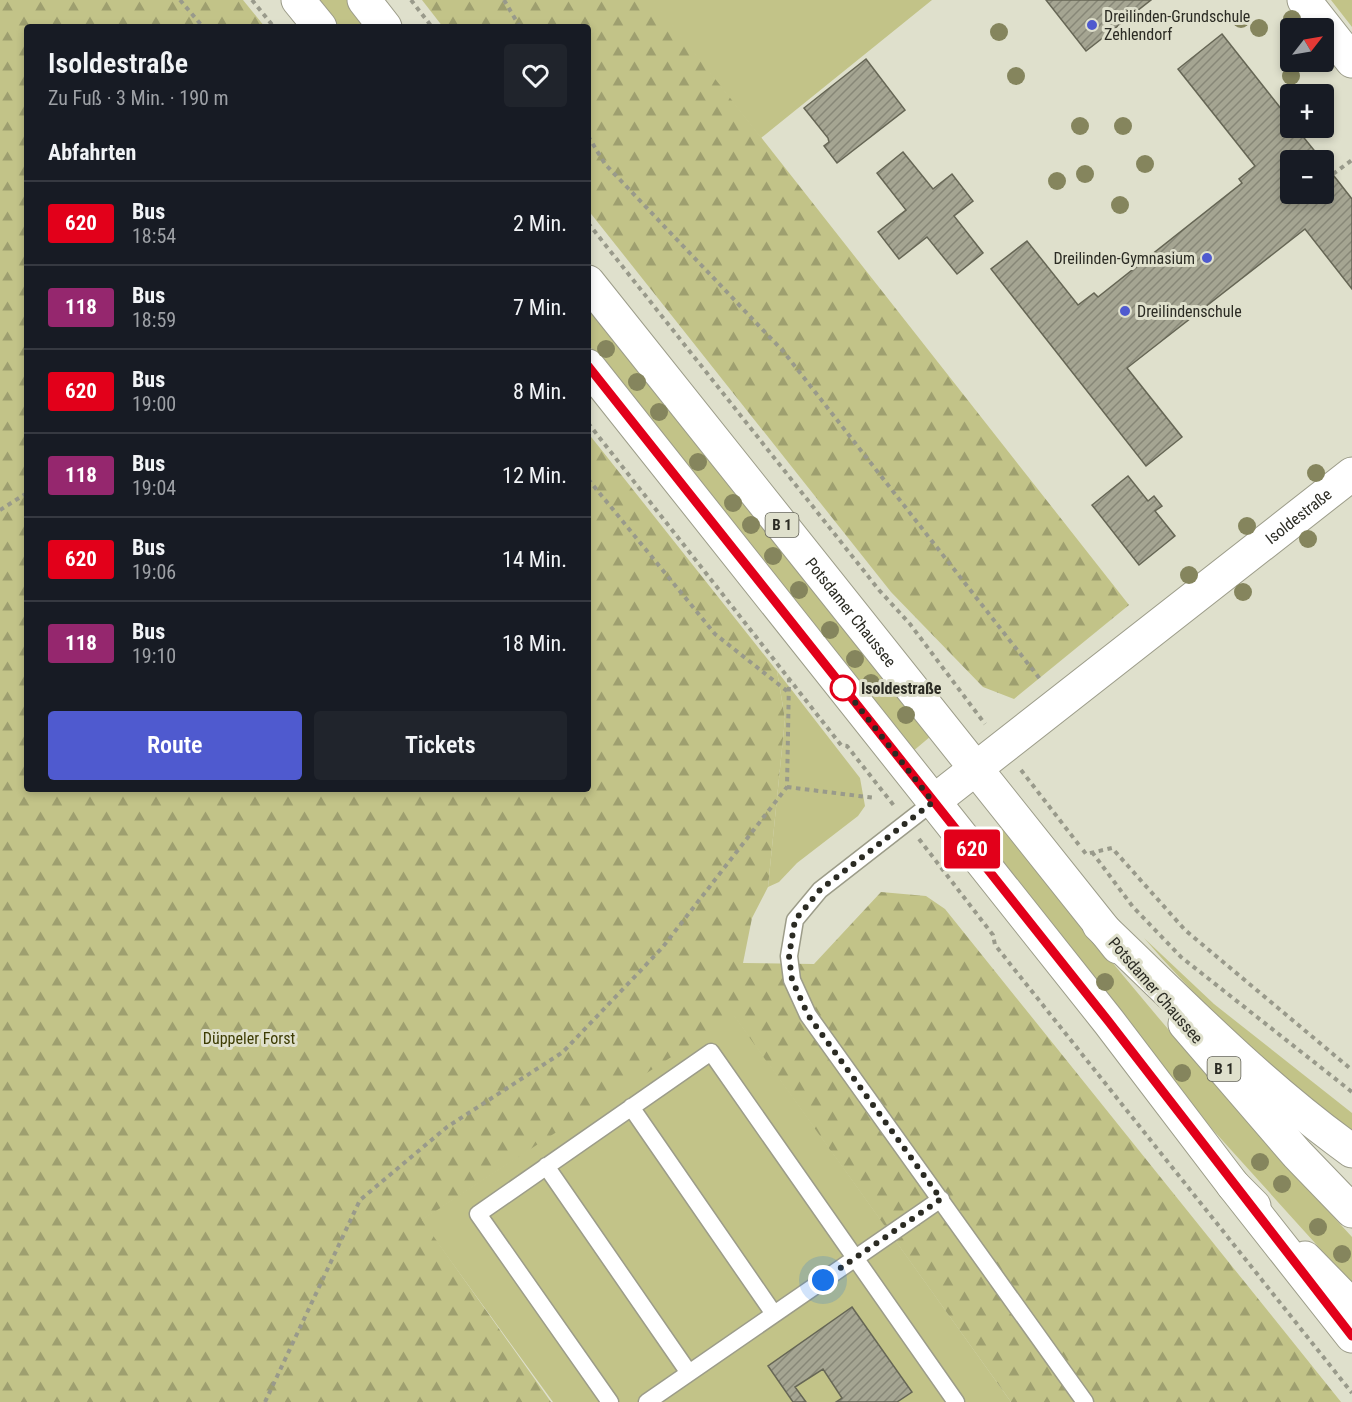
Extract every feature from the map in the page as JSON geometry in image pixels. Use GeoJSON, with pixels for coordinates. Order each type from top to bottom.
{"type":"FeatureCollection","features":[{"type":"Feature","properties":{"kind":"main road"},"geometry":{"type":"LineString","coordinates":[[298,0],[318,24]]}},
{"type":"Feature","properties":{"kind":"main road"},"geometry":{"type":"LineString","coordinates":[[364,0],[383,24]]}},
{"type":"Feature","properties":{"kind":"main road"},"geometry":{"type":"LineString","coordinates":[[1304,0],[1352,61]]}},
{"type":"Feature","properties":{"kind":"main road","name":"Potsdamer Chaussee"},"geometry":{"type":"LineString","coordinates":[[591,286],[1100,925],[1298,1154],[1352,1211]]}},
{"type":"Feature","properties":{"kind":"main road"},"geometry":{"type":"LineString","coordinates":[[591,370],[1101,1013],[1352,1336]]}},
{"type":"Feature","properties":{"kind":"main road","name":"Isoldestraße"},"geometry":{"type":"LineString","coordinates":[[933,802],[1352,474]]}},
{"type":"Feature","properties":{"kind":"main road"},"geometry":{"type":"LineString","coordinates":[[1100,925],[1241,1059],[1317,1126],[1352,1151]]}},
{"type":"Feature","properties":{"kind":"main road"},"geometry":{"type":"LineString","coordinates":[[1233,1185],[1352,1306]]}},
{"type":"Feature","properties":{"kind":"lane"},"geometry":{"type":"LineString","coordinates":[[933,802],[820,890],[795,920],[789,956],[792,980],[808,1015],[1085,1402]]}},
{"type":"Feature","properties":{"kind":"lane"},"geometry":{"type":"LineString","coordinates":[[610,1402],[478,1214],[711,1052],[956,1402]]}},
{"type":"Feature","properties":{"kind":"lane"},"geometry":{"type":"LineString","coordinates":[[631,1107],[774,1314]]}},
{"type":"Feature","properties":{"kind":"lane"},"geometry":{"type":"LineString","coordinates":[[546,1167],[689,1373]]}},
{"type":"Feature","properties":{"kind":"lane"},"geometry":{"type":"LineString","coordinates":[[647,1402],[941,1199]]}},
{"type":"Feature","properties":{"kind":"path"},"geometry":{"type":"LineString","coordinates":[[180,0],[200,24]]}},
{"type":"Feature","properties":{"kind":"path"},"geometry":{"type":"LineString","coordinates":[[252,0],[272,24]]}},
{"type":"Feature","properties":{"kind":"path"},"geometry":{"type":"LineString","coordinates":[[411,0],[430,24]]}},
{"type":"Feature","properties":{"kind":"path"},"geometry":{"type":"LineString","coordinates":[[504,0],[518,24]]}},
{"type":"Feature","properties":{"kind":"path"},"geometry":{"type":"LineString","coordinates":[[591,141],[605,164],[783,351],[1059,703]]}},
{"type":"Feature","properties":{"kind":"path"},"geometry":{"type":"LineString","coordinates":[[1334,173],[1352,160]]}},
{"type":"Feature","properties":{"kind":"path"},"geometry":{"type":"LineString","coordinates":[[591,227],[970,704]]}},
{"type":"Feature","properties":{"kind":"path"},"geometry":{"type":"LineString","coordinates":[[591,427],[842,745],[847,746],[874,781]]}},
{"type":"Feature","properties":{"kind":"path"},"geometry":{"type":"LineString","coordinates":[[591,483],[716,634],[787,691]]}},
{"type":"Feature","properties":{"kind":"path"},"geometry":{"type":"LineString","coordinates":[[0,510],[24,495]]}},
{"type":"Feature","properties":{"kind":"path"},"geometry":{"type":"LineString","coordinates":[[265,1402],[360,1200],[447,1127],[563,1052],[662,948],[787,788],[789,678]]}},
{"type":"Feature","properties":{"kind":"path"},"geometry":{"type":"LineString","coordinates":[[787,788],[874,798]]}},
{"type":"Feature","properties":{"kind":"path"},"geometry":{"type":"LineString","coordinates":[[1041,796],[1086,854],[1112,848],[1185,930],[1352,1070]]}},
{"type":"Feature","properties":{"kind":"path"},"geometry":{"type":"LineString","coordinates":[[1092,851],[1133,907],[1181,957],[1352,1092]]}},
{"type":"Feature","properties":{"kind":"path"},"geometry":{"type":"LineString","coordinates":[[943,870],[993,935],[995,945],[1352,1393]]}},
{"type":"Feature","properties":{"kind":"green space","name":"Düppeler Forst"},"geometry":{"type":"Polygon","coordinates":[[[0,0],[243,0],[263,24],[24,24],[24,792],[591,792],[591,437],[777,671],[785,719],[768,887],[752,918],[743,963],[814,964],[881,892],[926,896],[945,909],[1341,1402],[1011,1402],[734,1016],[422,1220],[551,1402],[0,1402],[0,0]]]}},
{"type":"Feature","properties":{"kind":"green space"},"geometry":{"type":"Polygon","coordinates":[[[316,0],[348,0],[367,24],[335,24],[316,0]]]}},
{"type":"Feature","properties":{"kind":"green space"},"geometry":{"type":"Polygon","coordinates":[[[422,0],[653,0],[1129,605],[1014,699],[983,687],[891,592],[591,214],[591,24],[441,24],[422,0]]]}},
{"type":"Feature","properties":{"kind":"green space"},"geometry":{"type":"Polygon","coordinates":[[[652,0],[932,0],[761,138],[652,0]]]}},
{"type":"Feature","properties":{"kind":"green space"},"geometry":{"type":"Polygon","coordinates":[[[1331,0],[1352,0],[1352,27],[1331,0]]]}},
{"type":"Feature","properties":{"kind":"green space"},"geometry":{"type":"Polygon","coordinates":[[[591,307],[931,736],[912,752],[591,348],[591,307]]]}},
{"type":"Feature","properties":{"kind":"green space"},"geometry":{"type":"Polygon","coordinates":[[[777,671],[860,778],[865,806],[858,816],[797,863],[779,882],[768,887],[785,719],[777,671]]]}},
{"type":"Feature","properties":{"kind":"green space"},"geometry":{"type":"Polygon","coordinates":[[[1003,827],[1173,1035],[1352,1237],[1352,1284],[1213,1130],[983,842],[1003,827]]]}},
{"type":"Feature","properties":{"kind":"green space"},"geometry":{"type":"Polygon","coordinates":[[[1144,938],[1214,1004],[1352,1113],[1352,1136],[1244,1042],[1144,938]]]}},
{"type":"Feature","properties":{"kind":"green space"},"geometry":{"type":"Polygon","coordinates":[[[734,1015],[1011,1402],[553,1402],[421,1220],[734,1015]]]}},
{"type":"Feature","properties":{"kind":"building","name":"Dreilinden-Grundschule Zehlendorf"},"geometry":{"type":"Polygon","coordinates":[[[1046,0],[1151,0],[1086,51],[1046,0]]]}},
{"type":"Feature","properties":{"kind":"building","name":"Dreilinden-Gymnasium"},"geometry":{"type":"Polygon","coordinates":[[[1222,34],[1280,107],[1280,138],[1304,138],[1314,150],[1280,150],[1280,204],[1334,204],[1334,176],[1352,199],[1352,289],[1305,229],[1127,368],[1182,437],[1146,466],[991,269],[1027,241],[1078,305],[1094,293],[1098,297],[1242,183],[1239,179],[1255,166],[1178,69],[1222,34]]]}},
{"type":"Feature","properties":{"kind":"building"},"geometry":{"type":"Polygon","coordinates":[[[866,59],[905,110],[837,163],[824,146],[829,142],[828,138],[804,108],[866,59]]]}},
{"type":"Feature","properties":{"kind":"building"},"geometry":{"type":"Polygon","coordinates":[[[903,152],[933,189],[952,174],[973,201],[954,216],[983,253],[957,274],[927,237],[899,259],[878,232],[906,210],[877,173],[903,152]]]}},
{"type":"Feature","properties":{"kind":"building"},"geometry":{"type":"Polygon","coordinates":[[[1128,476],[1148,501],[1154,496],[1162,506],[1155,511],[1175,536],[1139,565],[1092,505],[1128,476]]]}},
{"type":"Feature","properties":{"kind":"building"},"geometry":{"type":"Polygon","coordinates":[[[852,1307],[912,1392],[897,1402],[836,1402],[842,1398],[823,1369],[795,1387],[806,1402],[793,1402],[768,1366],[852,1307]]]}},
{"type":"Feature","properties":{"kind":"bus line","name":"620"},"geometry":{"type":"LineString","coordinates":[[591,370],[1109,1022],[1352,1336]]}},
{"type":"Feature","properties":{"kind":"place","name":"Dreilinden-Grundschule Zehlendorf"},"geometry":{"type":"Point","coordinates":[1092,25]}},
{"type":"Feature","properties":{"kind":"place","name":"Dreilinden-Gymnasium"},"geometry":{"type":"Point","coordinates":[1207,258]}},
{"type":"Feature","properties":{"kind":"place","name":"Dreilindenschule"},"geometry":{"type":"Point","coordinates":[1125,311]}},
{"type":"Feature","properties":{"kind":"place","name":"Isoldestraße"},"geometry":{"type":"Point","coordinates":[843,688]}},
{"type":"Feature","properties":{"kind":"route"},"geometry":{"type":"LineString","coordinates":[[823,1280],[941,1199],[808,1015],[792,980],[789,956],[795,920],[820,890],[933,802],[839,682],[843,688]]}}]}
